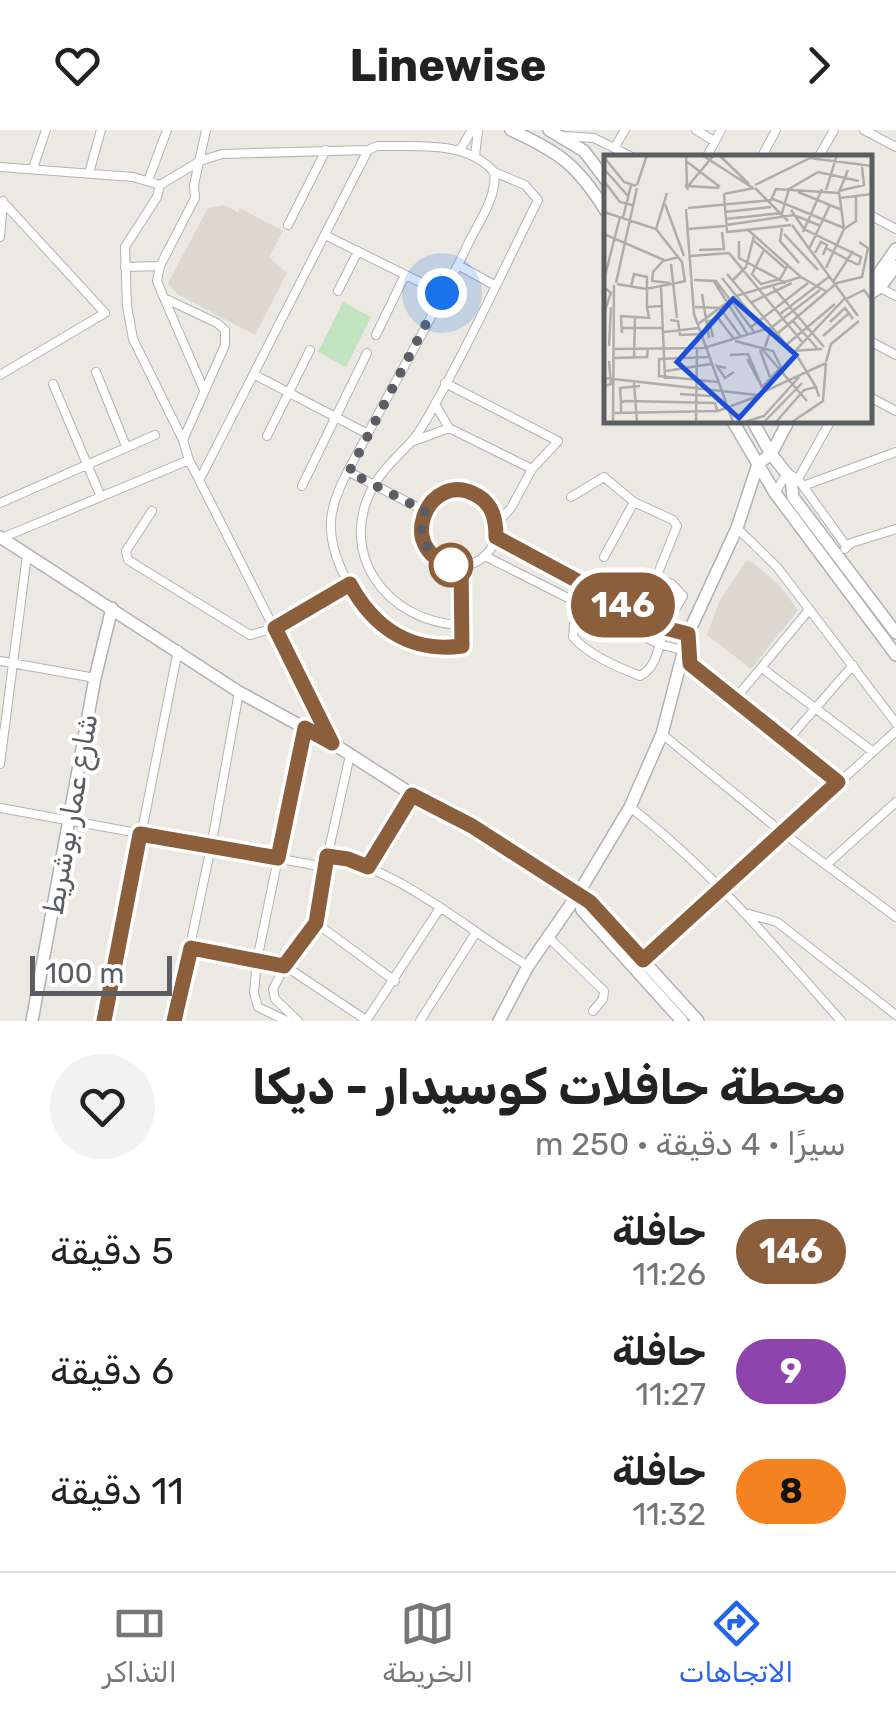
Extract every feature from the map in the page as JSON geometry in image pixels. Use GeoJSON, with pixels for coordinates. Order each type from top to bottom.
{"type":"FeatureCollection","features":[{"type":"Feature","properties":{"kind":"main road"},"geometry":{"type":"LineString","coordinates":[[511,130],[563,156],[584,178],[604,209]]}},
{"type":"Feature","properties":{"kind":"main road"},"geometry":{"type":"LineString","coordinates":[[554,133],[584,151],[604,177]]}},
{"type":"Feature","properties":{"kind":"main road"},"geometry":{"type":"LineString","coordinates":[[871,288],[896,249]]}},
{"type":"Feature","properties":{"kind":"main road"},"geometry":{"type":"LineString","coordinates":[[871,288],[896,266]]}},
{"type":"Feature","properties":{"kind":"main road"},"geometry":{"type":"LineString","coordinates":[[733,422],[774,493],[896,655]]}},
{"type":"Feature","properties":{"kind":"main road"},"geometry":{"type":"LineString","coordinates":[[753,422],[771,454],[796,479],[793,497],[842,551],[896,633]]}},
{"type":"Feature","properties":{"kind":"main road"},"geometry":{"type":"LineString","coordinates":[[498,1021],[528,966],[578,894],[630,807],[662,734],[688,634],[737,528],[758,464],[771,454],[788,422]]}},
{"type":"Feature","properties":{"kind":"main road"},"geometry":{"type":"LineString","coordinates":[[1,538],[239,692],[332,743],[412,795],[472,826],[590,902],[698,1021]]}},
{"type":"Feature","properties":{"kind":"main road","name":"شارع عمار بوشريط"},"geometry":{"type":"LineString","coordinates":[[32,1021],[95,678],[112,608]]}},
{"type":"Feature","properties":{"kind":"main road"},"geometry":{"type":"LineString","coordinates":[[578,894],[582,910],[682,1021]]}},
{"type":"Feature","properties":{"kind":"street"},"geometry":{"type":"LineString","coordinates":[[33,168],[46,130]]}},
{"type":"Feature","properties":{"kind":"street"},"geometry":{"type":"LineString","coordinates":[[89,174],[101,130]]}},
{"type":"Feature","properties":{"kind":"street"},"geometry":{"type":"LineString","coordinates":[[148,181],[167,130]]}},
{"type":"Feature","properties":{"kind":"street"},"geometry":{"type":"LineString","coordinates":[[205,392],[157,281],[160,266],[195,198],[194,185],[206,130]]}},
{"type":"Feature","properties":{"kind":"street"},"geometry":{"type":"LineString","coordinates":[[460,150],[475,130]]}},
{"type":"Feature","properties":{"kind":"street"},"geometry":{"type":"LineString","coordinates":[[475,130],[475,156]]}},
{"type":"Feature","properties":{"kind":"street"},"geometry":{"type":"LineString","coordinates":[[615,147],[625,130]]}},
{"type":"Feature","properties":{"kind":"street"},"geometry":{"type":"LineString","coordinates":[[696,130],[714,141]]}},
{"type":"Feature","properties":{"kind":"street"},"geometry":{"type":"LineString","coordinates":[[707,155],[720,130]]}},
{"type":"Feature","properties":{"kind":"street"},"geometry":{"type":"LineString","coordinates":[[763,155],[776,130]]}},
{"type":"Feature","properties":{"kind":"street"},"geometry":{"type":"LineString","coordinates":[[864,130],[896,147]]}},
{"type":"Feature","properties":{"kind":"street"},"geometry":{"type":"LineString","coordinates":[[819,155],[831,131]]}},
{"type":"Feature","properties":{"kind":"street"},"geometry":{"type":"LineString","coordinates":[[554,133],[594,138],[629,155]]}},
{"type":"Feature","properties":{"kind":"street"},"geometry":{"type":"LineString","coordinates":[[332,743],[133,340],[127,306],[125,248],[157,197],[160,185],[200,161],[222,154],[368,150],[377,146],[460,150],[475,156],[494,172],[525,185],[541,199],[435,404],[412,442],[390,461],[366,500],[364,554],[380,587],[393,601],[424,620],[460,625]]}},
{"type":"Feature","properties":{"kind":"street"},"geometry":{"type":"LineString","coordinates":[[288,225],[326,150]]}},
{"type":"Feature","properties":{"kind":"street"},"geometry":{"type":"LineString","coordinates":[[200,478],[368,150]]}},
{"type":"Feature","properties":{"kind":"street"},"geometry":{"type":"LineString","coordinates":[[0,167],[160,185]]}},
{"type":"Feature","properties":{"kind":"street"},"geometry":{"type":"LineString","coordinates":[[461,566],[462,646],[442,649],[403,640],[371,616],[350,584],[338,558],[331,528],[333,508],[349,472],[494,190],[494,172]]}},
{"type":"Feature","properties":{"kind":"street"},"geometry":{"type":"LineString","coordinates":[[0,237],[2,200]]}},
{"type":"Feature","properties":{"kind":"street"},"geometry":{"type":"LineString","coordinates":[[2,200],[104,314]]}},
{"type":"Feature","properties":{"kind":"street"},"geometry":{"type":"LineString","coordinates":[[871,216],[896,229]]}},
{"type":"Feature","properties":{"kind":"street"},"geometry":{"type":"LineString","coordinates":[[325,234],[442,293]]}},
{"type":"Feature","properties":{"kind":"street"},"geometry":{"type":"LineString","coordinates":[[338,290],[358,251]]}},
{"type":"Feature","properties":{"kind":"street"},"geometry":{"type":"LineString","coordinates":[[458,265],[496,286]]}},
{"type":"Feature","properties":{"kind":"street"},"geometry":{"type":"LineString","coordinates":[[125,267],[160,266]]}},
{"type":"Feature","properties":{"kind":"street"},"geometry":{"type":"LineString","coordinates":[[376,335],[406,274]]}},
{"type":"Feature","properties":{"kind":"street"},"geometry":{"type":"LineString","coordinates":[[871,288],[896,296]]}},
{"type":"Feature","properties":{"kind":"street"},"geometry":{"type":"LineString","coordinates":[[164,298],[225,330],[225,345],[184,440]]}},
{"type":"Feature","properties":{"kind":"street"},"geometry":{"type":"LineString","coordinates":[[0,375],[104,314],[127,306]]}},
{"type":"Feature","properties":{"kind":"street"},"geometry":{"type":"LineString","coordinates":[[871,342],[896,355]]}},
{"type":"Feature","properties":{"kind":"street"},"geometry":{"type":"LineString","coordinates":[[267,436],[310,350]]}},
{"type":"Feature","properties":{"kind":"street"},"geometry":{"type":"LineString","coordinates":[[302,486],[367,353]]}},
{"type":"Feature","properties":{"kind":"street"},"geometry":{"type":"LineString","coordinates":[[96,372],[126,446]]}},
{"type":"Feature","properties":{"kind":"street"},"geometry":{"type":"LineString","coordinates":[[255,376],[368,434]]}},
{"type":"Feature","properties":{"kind":"street"},"geometry":{"type":"LineString","coordinates":[[445,383],[558,441],[532,468],[511,508],[496,524]]}},
{"type":"Feature","properties":{"kind":"street"},"geometry":{"type":"LineString","coordinates":[[53,384],[101,497]]}},
{"type":"Feature","properties":{"kind":"street"},"geometry":{"type":"LineString","coordinates":[[871,398],[896,411]]}},
{"type":"Feature","properties":{"kind":"street"},"geometry":{"type":"LineString","coordinates":[[435,404],[450,428],[532,468]]}},
{"type":"Feature","properties":{"kind":"street"},"geometry":{"type":"LineString","coordinates":[[796,479],[830,422]]}},
{"type":"Feature","properties":{"kind":"street"},"geometry":{"type":"LineString","coordinates":[[412,442],[450,428]]}},
{"type":"Feature","properties":{"kind":"street"},"geometry":{"type":"LineString","coordinates":[[0,503],[155,434]]}},
{"type":"Feature","properties":{"kind":"street"},"geometry":{"type":"LineString","coordinates":[[774,493],[796,479],[896,452]]}},
{"type":"Feature","properties":{"kind":"street"},"geometry":{"type":"LineString","coordinates":[[1,538],[189,460]]}},
{"type":"Feature","properties":{"kind":"street"},"geometry":{"type":"LineString","coordinates":[[349,472],[425,511]]}},
{"type":"Feature","properties":{"kind":"street"},"geometry":{"type":"LineString","coordinates":[[570,497],[604,477],[634,502],[673,520],[677,526],[656,578],[672,584],[684,596],[665,628],[647,672],[640,676],[628,671],[581,646],[573,637],[574,624],[591,587]]}},
{"type":"Feature","properties":{"kind":"street"},"geometry":{"type":"LineString","coordinates":[[796,479],[842,551],[896,529]]}},
{"type":"Feature","properties":{"kind":"street"},"geometry":{"type":"LineString","coordinates":[[466,490],[486,502],[496,524],[496,537],[484,556],[461,566],[430,553],[421,533],[425,511],[442,494],[466,490]]}},
{"type":"Feature","properties":{"kind":"street"},"geometry":{"type":"LineString","coordinates":[[604,557],[634,502]]}},
{"type":"Feature","properties":{"kind":"street"},"geometry":{"type":"LineString","coordinates":[[152,511],[126,551],[128,560],[250,635],[275,628],[350,584]]}},
{"type":"Feature","properties":{"kind":"street"},"geometry":{"type":"LineString","coordinates":[[643,960],[896,727],[778,567],[737,528]]}},
{"type":"Feature","properties":{"kind":"street"},"geometry":{"type":"LineString","coordinates":[[496,537],[665,628],[688,634],[690,664]]}},
{"type":"Feature","properties":{"kind":"street"},"geometry":{"type":"LineString","coordinates":[[0,764],[27,552]]}},
{"type":"Feature","properties":{"kind":"street"},"geometry":{"type":"LineString","coordinates":[[484,556],[660,644],[682,650],[690,664],[838,782]]}},
{"type":"Feature","properties":{"kind":"street"},"geometry":{"type":"LineString","coordinates":[[736,698],[808,610]]}},
{"type":"Feature","properties":{"kind":"street"},"geometry":{"type":"LineString","coordinates":[[104,1021],[178,650]]}},
{"type":"Feature","properties":{"kind":"street"},"geometry":{"type":"LineString","coordinates":[[0,661],[95,678]]}},
{"type":"Feature","properties":{"kind":"street"},"geometry":{"type":"LineString","coordinates":[[788,741],[853,665]]}},
{"type":"Feature","properties":{"kind":"street"},"geometry":{"type":"LineString","coordinates":[[762,668],[872,751]]}},
{"type":"Feature","properties":{"kind":"street"},"geometry":{"type":"LineString","coordinates":[[174,1021],[239,692]]}},
{"type":"Feature","properties":{"kind":"street"},"geometry":{"type":"LineString","coordinates":[[258,1008],[254,993],[257,960],[305,728]]}},
{"type":"Feature","properties":{"kind":"street"},"geometry":{"type":"LineString","coordinates":[[662,734],[783,833],[896,917]]}},
{"type":"Feature","properties":{"kind":"street"},"geometry":{"type":"LineString","coordinates":[[298,1021],[272,988],[316,923],[350,755]]}},
{"type":"Feature","properties":{"kind":"street"},"geometry":{"type":"LineString","coordinates":[[368,867],[412,795]]}},
{"type":"Feature","properties":{"kind":"street"},"geometry":{"type":"LineString","coordinates":[[826,864],[896,802]]}},
{"type":"Feature","properties":{"kind":"street"},"geometry":{"type":"LineString","coordinates":[[630,807],[684,851],[746,913],[841,1021]]}},
{"type":"Feature","properties":{"kind":"street"},"geometry":{"type":"LineString","coordinates":[[0,808],[325,866]]}},
{"type":"Feature","properties":{"kind":"street"},"geometry":{"type":"LineString","coordinates":[[327,856],[348,859],[386,874],[528,966]]}},
{"type":"Feature","properties":{"kind":"street"},"geometry":{"type":"LineString","coordinates":[[191,948],[284,966],[366,1021],[440,908]]}},
{"type":"Feature","properties":{"kind":"street"},"geometry":{"type":"LineString","coordinates":[[746,913],[777,922],[896,1015]]}},
{"type":"Feature","properties":{"kind":"street"},"geometry":{"type":"LineString","coordinates":[[316,923],[395,981]]}},
{"type":"Feature","properties":{"kind":"street"},"geometry":{"type":"LineString","coordinates":[[420,1021],[475,934]]}},
{"type":"Feature","properties":{"kind":"street"},"geometry":{"type":"LineString","coordinates":[[549,938],[604,992],[603,1000],[593,1011]]}},
{"type":"Feature","properties":{"kind":"street"},"geometry":{"type":"LineString","coordinates":[[258,1008],[274,995]]}},
{"type":"Feature","properties":{"kind":"street"},"geometry":{"type":"LineString","coordinates":[[258,1008],[287,1021]]}},
{"type":"Feature","properties":{"kind":"shaded area"},"geometry":{"type":"Polygon","coordinates":[[[224,205],[238,212],[240,208],[283,231],[269,257],[287,273],[255,335],[177,294],[168,283],[208,208],[224,205]]]}},
{"type":"Feature","properties":{"kind":"shaded area"},"geometry":{"type":"Polygon","coordinates":[[[746,561],[780,586],[798,610],[751,669],[707,635],[719,602],[746,561]]]}},
{"type":"Feature","properties":{"kind":"green space"},"geometry":{"type":"Polygon","coordinates":[[[343,302],[371,317],[346,367],[318,352],[343,302]]]}},
{"type":"Feature","properties":{"kind":"bus line","name":"146"},"geometry":{"type":"LineString","coordinates":[[104,1021],[140,834],[278,858],[305,728],[332,743],[275,628],[350,584],[371,616],[403,640],[442,649],[462,646],[461,566],[450,565],[430,553],[421,533],[421,521],[432,501],[453,490],[466,490],[486,502],[493,512],[496,537],[665,628],[688,634],[690,664],[838,782],[643,960],[590,902],[472,826],[412,795],[368,867],[327,856],[316,923],[284,966],[191,948],[174,1021]]}},
{"type":"Feature","properties":{"kind":"route"},"geometry":{"type":"LineString","coordinates":[[442,293],[349,472],[425,511],[421,521],[424,544],[430,553],[451,565]]}}]}
